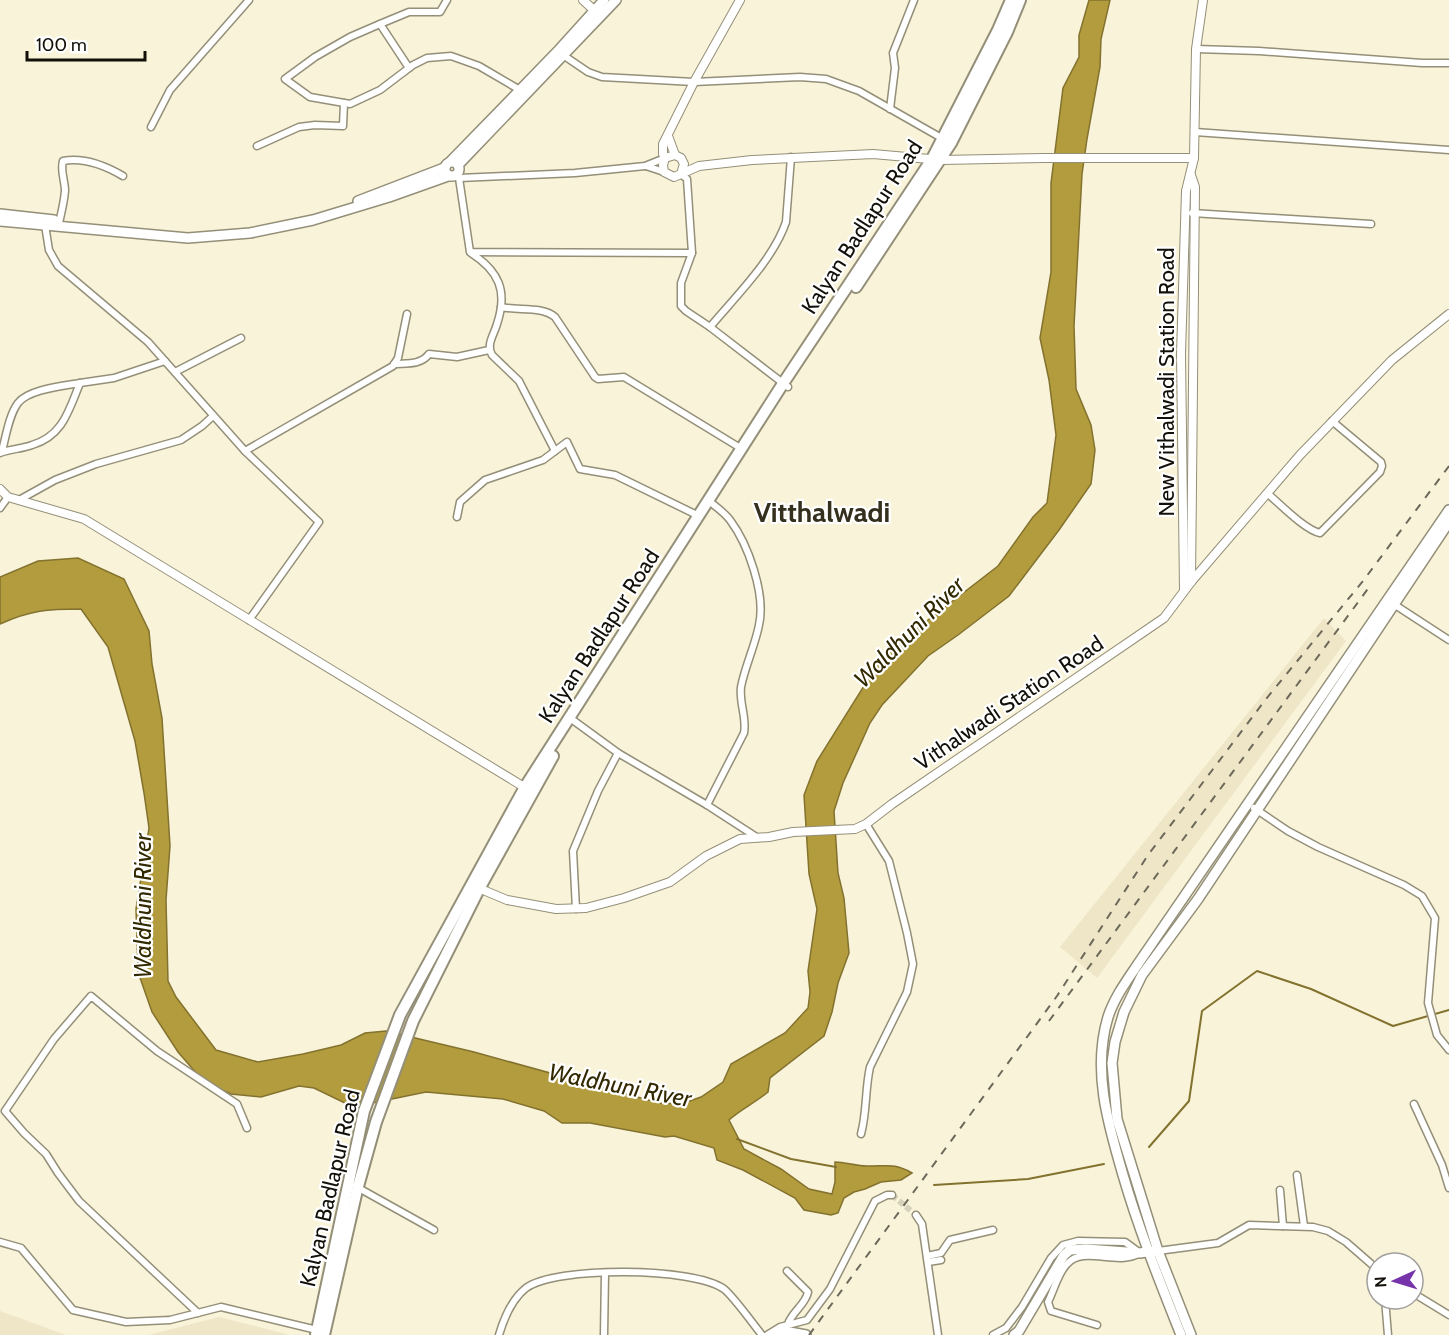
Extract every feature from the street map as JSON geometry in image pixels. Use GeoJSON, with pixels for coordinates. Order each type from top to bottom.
{"type":"FeatureCollection","features":[{"type":"Feature","properties":{"kind":"main road"},"geometry":{"type":"LineString","coordinates":[[598,13],[604,0]]}},
{"type":"Feature","properties":{"kind":"main road"},"geometry":{"type":"LineString","coordinates":[[0,214],[59,224],[188,238],[214,233],[250,233],[313,220],[453,170],[598,13],[616,0]]}},
{"type":"Feature","properties":{"kind":"main road","name":"Kalyan Badlapur Road"},"geometry":{"type":"LineString","coordinates":[[947,141],[1011,0]]}},
{"type":"Feature","properties":{"kind":"main road","name":"Kalyan Badlapur Road"},"geometry":{"type":"LineString","coordinates":[[319,1333],[353,1185],[364,1111],[400,1015],[476,887],[529,790],[699,516],[712,503],[742,450],[937,159],[1007,32],[1020,0]]}},
{"type":"Feature","properties":{"kind":"main road"},"geometry":{"type":"LineString","coordinates":[[453,170],[520,90],[561,54]]}},
{"type":"Feature","properties":{"kind":"main road"},"geometry":{"type":"LineString","coordinates":[[0,221],[59,224]]}},
{"type":"Feature","properties":{"kind":"main road","name":"Kalyan Badlapur Road"},"geometry":{"type":"LineString","coordinates":[[572,720],[786,385]]}},
{"type":"Feature","properties":{"kind":"main road"},"geometry":{"type":"LineString","coordinates":[[1191,1335],[1148,1252],[1133,1169],[1117,1119],[1112,1063],[1115,1042],[1124,1012],[1133,992],[1198,899],[1370,632],[1446,522],[1449,510]]}},
{"type":"Feature","properties":{"kind":"main road"},"geometry":{"type":"LineString","coordinates":[[1181,1335],[1148,1252],[1108,1122],[1103,1097],[1102,1070],[1103,1045],[1108,1017],[1123,986],[1370,632]]}},
{"type":"Feature","properties":{"kind":"main road","name":"Kalyan Badlapur Road"},"geometry":{"type":"LineString","coordinates":[[353,1185],[413,1021],[476,887]]}},
{"type":"Feature","properties":{"kind":"main road"},"geometry":{"type":"LineString","coordinates":[[1123,986],[1133,992]]}},
{"type":"Feature","properties":{"kind":"main road"},"geometry":{"type":"LineString","coordinates":[[1123,1173],[1133,1169]]}},
{"type":"Feature","properties":{"kind":"main road"},"geometry":{"type":"LineString","coordinates":[[1014,1335],[1019,1331],[1064,1256],[1070,1250],[1148,1252]]}},
{"type":"Feature","properties":{"kind":"main road"},"geometry":{"type":"LineString","coordinates":[[772,1335],[784,1331],[806,1335]]}},
{"type":"Feature","properties":{"kind":"street"},"geometry":{"type":"LineString","coordinates":[[151,127],[170,90],[249,0]]}},
{"type":"Feature","properties":{"kind":"street"},"geometry":{"type":"LineString","coordinates":[[447,0],[440,12],[409,12],[350,37],[285,78],[310,97],[350,104],[380,90],[427,58],[451,56],[479,66],[520,90]]}},
{"type":"Feature","properties":{"kind":"street"},"geometry":{"type":"LineString","coordinates":[[583,0],[598,13]]}},
{"type":"Feature","properties":{"kind":"street"},"geometry":{"type":"LineString","coordinates":[[664,172],[663,144],[694,82],[740,0]]}},
{"type":"Feature","properties":{"kind":"street"},"geometry":{"type":"LineString","coordinates":[[890,109],[896,69],[893,53],[914,0]]}},
{"type":"Feature","properties":{"kind":"street","name":"New Vithalwadi Station Road"},"geometry":{"type":"LineString","coordinates":[[1191,582],[1193,304],[1186,190],[1194,158],[1197,49],[1203,0]]}},
{"type":"Feature","properties":{"kind":"street"},"geometry":{"type":"LineString","coordinates":[[380,24],[410,68]]}},
{"type":"Feature","properties":{"kind":"street"},"geometry":{"type":"LineString","coordinates":[[1197,49],[1449,63]]}},
{"type":"Feature","properties":{"kind":"street"},"geometry":{"type":"LineString","coordinates":[[561,54],[588,72],[602,77],[694,82],[800,77],[826,79],[859,91],[947,141]]}},
{"type":"Feature","properties":{"kind":"street"},"geometry":{"type":"LineString","coordinates":[[257,146],[299,127],[343,126],[344,103]]}},
{"type":"Feature","properties":{"kind":"street"},"geometry":{"type":"LineString","coordinates":[[1195,132],[1449,150]]}},
{"type":"Feature","properties":{"kind":"street"},"geometry":{"type":"LineString","coordinates":[[668,136],[675,155],[683,161],[699,166]]}},
{"type":"Feature","properties":{"kind":"street"},"geometry":{"type":"LineString","coordinates":[[677,176],[699,166],[791,157],[873,154],[937,159],[1194,158]]}},
{"type":"Feature","properties":{"kind":"street"},"geometry":{"type":"LineString","coordinates":[[555,451],[519,381],[489,350],[489,344],[498,323],[501,291],[487,263],[470,252],[453,170],[575,172],[645,166],[675,155]]}},
{"type":"Feature","properties":{"kind":"street"},"geometry":{"type":"LineString","coordinates":[[711,327],[767,258],[783,232],[786,222],[791,157]]}},
{"type":"Feature","properties":{"kind":"street"},"geometry":{"type":"LineString","coordinates":[[59,224],[65,195],[63,161],[70,159],[95,163],[123,176]]}},
{"type":"Feature","properties":{"kind":"street"},"geometry":{"type":"LineString","coordinates":[[677,176],[684,168],[683,161]]}},
{"type":"Feature","properties":{"kind":"street"},"geometry":{"type":"LineString","coordinates":[[645,166],[687,179],[692,253],[681,283],[681,306],[786,385]]}},
{"type":"Feature","properties":{"kind":"street"},"geometry":{"type":"LineString","coordinates":[[1189,213],[1371,224]]}},
{"type":"Feature","properties":{"kind":"street","name":"New Vithalwadi Station Road"},"geometry":{"type":"LineString","coordinates":[[1185,590],[1181,354],[1182,304],[1189,213]]}},
{"type":"Feature","properties":{"kind":"street"},"geometry":{"type":"LineString","coordinates":[[45,225],[49,250],[58,266],[148,342],[245,451],[320,522],[249,620]]}},
{"type":"Feature","properties":{"kind":"street"},"geometry":{"type":"LineString","coordinates":[[470,252],[692,253]]}},
{"type":"Feature","properties":{"kind":"street"},"geometry":{"type":"LineString","coordinates":[[1182,304],[1193,304]]}},
{"type":"Feature","properties":{"kind":"street"},"geometry":{"type":"LineString","coordinates":[[501,307],[549,312],[555,317],[595,377],[598,379],[624,376],[742,450]]}},
{"type":"Feature","properties":{"kind":"street"},"geometry":{"type":"LineString","coordinates":[[394,364],[398,358],[407,314]]}},
{"type":"Feature","properties":{"kind":"street","name":"Vithalwadi Station Road"},"geometry":{"type":"LineString","coordinates":[[476,887],[507,900],[556,909],[586,908],[670,882],[706,856],[740,839],[793,832],[855,829],[866,824],[1164,618],[1191,582],[1267,493],[1332,422],[1392,360],[1449,314]]}},
{"type":"Feature","properties":{"kind":"street"},"geometry":{"type":"LineString","coordinates":[[175,372],[241,338]]}},
{"type":"Feature","properties":{"kind":"street"},"geometry":{"type":"LineString","coordinates":[[245,451],[394,364],[418,362],[429,354],[457,357],[489,350]]}},
{"type":"Feature","properties":{"kind":"street"},"geometry":{"type":"LineString","coordinates":[[80,383],[64,423],[36,444],[1,452],[18,402],[28,395],[46,389],[80,383],[114,378],[165,361]]}},
{"type":"Feature","properties":{"kind":"street"},"geometry":{"type":"LineString","coordinates":[[19,500],[55,480],[96,464],[181,440],[213,416]]}},
{"type":"Feature","properties":{"kind":"street"},"geometry":{"type":"LineString","coordinates":[[1267,493],[1307,527],[1320,533],[1380,472],[1382,462],[1332,422]]}},
{"type":"Feature","properties":{"kind":"street"},"geometry":{"type":"LineString","coordinates":[[457,517],[460,502],[485,480],[543,460],[567,442],[580,470],[615,475],[699,516]]}},
{"type":"Feature","properties":{"kind":"street"},"geometry":{"type":"LineString","coordinates":[[0,489],[8,498],[84,519],[529,790]]}},
{"type":"Feature","properties":{"kind":"street"},"geometry":{"type":"LineString","coordinates":[[0,508],[8,498]]}},
{"type":"Feature","properties":{"kind":"street"},"geometry":{"type":"LineString","coordinates":[[707,805],[744,733],[740,698],[760,624],[758,588],[750,558],[731,521],[712,503]]}},
{"type":"Feature","properties":{"kind":"street"},"geometry":{"type":"LineString","coordinates":[[1390,602],[1449,640]]}},
{"type":"Feature","properties":{"kind":"street"},"geometry":{"type":"LineString","coordinates":[[572,720],[618,753],[758,838]]}},
{"type":"Feature","properties":{"kind":"street"},"geometry":{"type":"LineString","coordinates":[[576,909],[573,851],[598,791],[618,753]]}},
{"type":"Feature","properties":{"kind":"street"},"geometry":{"type":"LineString","coordinates":[[1248,804],[1288,831],[1318,847],[1404,885],[1422,896],[1436,918],[1428,1003],[1437,1035],[1449,1050]]}},
{"type":"Feature","properties":{"kind":"street"},"geometry":{"type":"LineString","coordinates":[[861,1134],[870,1067],[907,992],[913,964],[889,861],[866,824]]}},
{"type":"Feature","properties":{"kind":"street"},"geometry":{"type":"LineString","coordinates":[[198,1313],[79,1201],[57,1173],[46,1154],[4,1112],[54,1039],[91,996],[157,1051],[237,1104],[247,1128]]}},
{"type":"Feature","properties":{"kind":"street"},"geometry":{"type":"LineString","coordinates":[[1414,1104],[1442,1166],[1449,1188]]}},
{"type":"Feature","properties":{"kind":"street"},"geometry":{"type":"LineString","coordinates":[[1298,1175],[1304,1226]]}},
{"type":"Feature","properties":{"kind":"street"},"geometry":{"type":"LineString","coordinates":[[353,1185],[434,1230]]}},
{"type":"Feature","properties":{"kind":"street"},"geometry":{"type":"LineString","coordinates":[[1280,1190],[1283,1226]]}},
{"type":"Feature","properties":{"kind":"street"},"geometry":{"type":"LineString","coordinates":[[767,1335],[788,1324],[807,1320],[830,1289],[875,1201],[892,1195]]}},
{"type":"Feature","properties":{"kind":"street"},"geometry":{"type":"LineString","coordinates":[[916,1215],[922,1224],[938,1335]]}},
{"type":"Feature","properties":{"kind":"street"},"geometry":{"type":"LineString","coordinates":[[1097,1325],[1051,1311],[1049,1308],[1048,1302],[1065,1266],[1076,1257],[1125,1259],[1148,1252],[1210,1245],[1218,1243],[1249,1225],[1304,1226],[1328,1231],[1346,1242],[1365,1259]]}},
{"type":"Feature","properties":{"kind":"street"},"geometry":{"type":"LineString","coordinates":[[927,1259],[941,1253],[950,1240],[993,1230]]}},
{"type":"Feature","properties":{"kind":"street"},"geometry":{"type":"LineString","coordinates":[[993,1335],[1006,1328],[1012,1321],[1051,1258],[1063,1245],[1078,1241],[1125,1242],[1148,1252]]}},
{"type":"Feature","properties":{"kind":"street"},"geometry":{"type":"LineString","coordinates":[[0,1242],[21,1248],[73,1310],[126,1322],[170,1320],[221,1307],[319,1333]]}},
{"type":"Feature","properties":{"kind":"street"},"geometry":{"type":"LineString","coordinates":[[927,1259],[941,1260]]}},
{"type":"Feature","properties":{"kind":"street"},"geometry":{"type":"LineString","coordinates":[[787,1271],[808,1292],[807,1297],[791,1316],[788,1324]]}},
{"type":"Feature","properties":{"kind":"street"},"geometry":{"type":"LineString","coordinates":[[499,1335],[509,1309],[516,1298],[528,1287],[552,1277],[582,1273],[654,1274],[703,1280],[724,1289],[762,1335]]}},
{"type":"Feature","properties":{"kind":"street"},"geometry":{"type":"LineString","coordinates":[[604,1335],[605,1273]]}},
{"type":"Feature","properties":{"kind":"street"},"geometry":{"type":"LineString","coordinates":[[1425,1300],[1448,1312]]}},
{"type":"Feature","properties":{"kind":"street"},"geometry":{"type":"LineString","coordinates":[[1386,1311],[1389,1335]]}},
{"type":"Feature","properties":{"kind":"shaded area"},"geometry":{"type":"Polygon","coordinates":[[[1324,618],[1346,641],[1097,978],[1060,947],[1324,618]]]}},
{"type":"Feature","properties":{"kind":"shaded area"},"geometry":{"type":"Polygon","coordinates":[[[0,1311],[66,1335],[0,1335],[0,1311]]]}},
{"type":"Feature","properties":{"kind":"shaded area"},"geometry":{"type":"Polygon","coordinates":[[[219,1317],[290,1335],[148,1335],[219,1317]]]}},
{"type":"Feature","properties":{"kind":"water","name":"Waldhuni River"},"geometry":{"type":"Polygon","coordinates":[[[1089,0],[1110,0],[1101,39],[1100,67],[1082,174],[1074,326],[1076,389],[1091,425],[1095,450],[1091,484],[1009,596],[928,656],[882,705],[870,723],[843,783],[834,811],[838,873],[844,898],[849,953],[838,983],[824,1036],[770,1078],[768,1092],[729,1120],[744,1149],[781,1169],[809,1189],[832,1194],[835,1182],[835,1162],[865,1166],[896,1166],[912,1173],[901,1180],[881,1182],[854,1192],[844,1198],[838,1213],[831,1215],[804,1210],[795,1198],[743,1170],[717,1160],[714,1148],[674,1136],[665,1137],[590,1123],[562,1123],[544,1111],[503,1099],[426,1092],[353,1107],[314,1088],[299,1086],[261,1097],[231,1094],[204,1082],[178,1052],[152,1012],[138,972],[136,909],[149,828],[135,741],[108,647],[81,609],[40,611],[0,624],[0,577],[38,561],[78,558],[124,579],[149,631],[152,664],[162,718],[170,846],[166,900],[168,981],[176,997],[216,1050],[258,1062],[341,1045],[365,1033],[386,1031],[474,1052],[659,1103],[681,1104],[701,1097],[723,1082],[731,1064],[785,1033],[808,1008],[810,992],[808,971],[817,909],[809,874],[804,795],[817,761],[864,686],[875,662],[893,645],[998,566],[1033,517],[1047,503],[1056,435],[1049,380],[1040,338],[1051,272],[1051,183],[1063,88],[1079,57],[1079,35],[1089,0]]]}},
{"type":"Feature","properties":{"kind":"waterway"},"geometry":{"type":"LineString","coordinates":[[1149,1147],[1189,1101],[1202,1011],[1257,971],[1311,989],[1393,1026],[1449,1010]]}},
{"type":"Feature","properties":{"kind":"waterway"},"geometry":{"type":"LineString","coordinates":[[737,1139],[791,1159],[836,1167]]}},
{"type":"Feature","properties":{"kind":"waterway"},"geometry":{"type":"LineString","coordinates":[[934,1185],[1028,1179],[1104,1164]]}},
{"type":"Feature","properties":{"kind":"tunnel"},"geometry":{"type":"LineString","coordinates":[[892,1195],[916,1215]]}},
{"type":"Feature","properties":{"kind":"railway"},"geometry":{"type":"LineString","coordinates":[[809,1335],[1057,996],[1148,855],[1266,699],[1363,581],[1449,466]]}},
{"type":"Feature","properties":{"kind":"railway"},"geometry":{"type":"LineString","coordinates":[[1049,1021],[1370,586]]}},
{"type":"Feature","properties":{"kind":"district","name":"Vitthalwadi"},"geometry":{"type":"Point","coordinates":[822,512]}}]}
